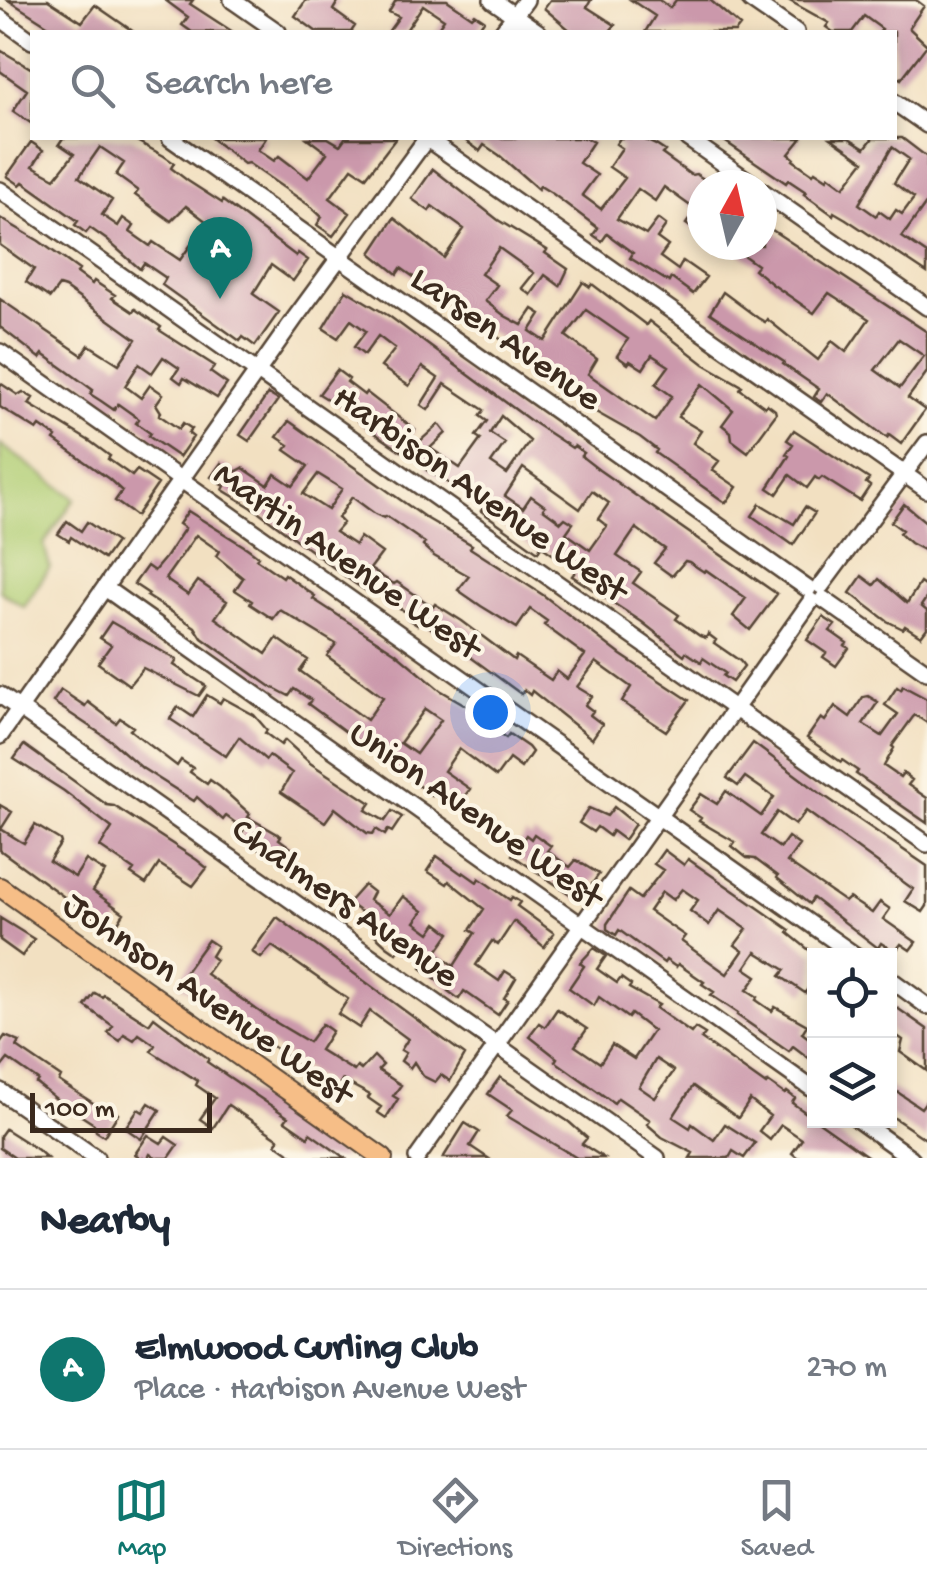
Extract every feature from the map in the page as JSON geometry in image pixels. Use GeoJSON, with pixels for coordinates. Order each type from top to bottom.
{"type":"FeatureCollection","features":[{"type":"Feature","properties":{"kind":"main road","name":"Johnson Avenue West"},"geometry":{"type":"LineString","coordinates":[[0,887],[384,1158]]}},
{"type":"Feature","properties":{"kind":"street"},"geometry":{"type":"LineString","coordinates":[[232,0],[275,30]]}},
{"type":"Feature","properties":{"kind":"street"},"geometry":{"type":"LineString","coordinates":[[492,0],[535,30]]}},
{"type":"Feature","properties":{"kind":"street"},"geometry":{"type":"LineString","coordinates":[[504,30],[526,0]]}},
{"type":"Feature","properties":{"kind":"street"},"geometry":{"type":"LineString","coordinates":[[750,0],[793,30]]}},
{"type":"Feature","properties":{"kind":"street"},"geometry":{"type":"LineString","coordinates":[[0,18],[30,40]]}},
{"type":"Feature","properties":{"kind":"street"},"geometry":{"type":"LineString","coordinates":[[897,104],[927,125]]}},
{"type":"Feature","properties":{"kind":"street","name":"Larsen Avenue"},"geometry":{"type":"LineString","coordinates":[[173,140],[927,672]]}},
{"type":"Feature","properties":{"kind":"street"},"geometry":{"type":"LineString","coordinates":[[0,736],[426,140]]}},
{"type":"Feature","properties":{"kind":"street"},"geometry":{"type":"LineString","coordinates":[[430,140],[927,490]]}},
{"type":"Feature","properties":{"kind":"street"},"geometry":{"type":"LineString","coordinates":[[690,140],[733,170]]}},
{"type":"Feature","properties":{"kind":"street","name":"Harbison Avenue West"},"geometry":{"type":"LineString","coordinates":[[0,190],[927,844]]}},
{"type":"Feature","properties":{"kind":"street"},"geometry":{"type":"LineString","coordinates":[[777,201],[927,307]]}},
{"type":"Feature","properties":{"kind":"street","name":"Martin Avenue West"},"geometry":{"type":"LineString","coordinates":[[0,352],[845,948]]}},
{"type":"Feature","properties":{"kind":"street"},"geometry":{"type":"LineString","coordinates":[[417,1158],[927,443]]}},
{"type":"Feature","properties":{"kind":"street","name":"Union Avenue West"},"geometry":{"type":"LineString","coordinates":[[104,588],[807,1085]]}},
{"type":"Feature","properties":{"kind":"street","name":"Chalmers Avenue"},"geometry":{"type":"LineString","coordinates":[[0,696],[657,1158]]}},
{"type":"Feature","properties":{"kind":"street"},"geometry":{"type":"LineString","coordinates":[[897,984],[927,1006]]}},
{"type":"Feature","properties":{"kind":"street"},"geometry":{"type":"LineString","coordinates":[[0,1091],[96,1158]]}},
{"type":"Feature","properties":{"kind":"street"},"geometry":{"type":"LineString","coordinates":[[869,1128],[911,1158]]}},
{"type":"Feature","properties":{"kind":"green space"},"geometry":{"type":"Polygon","coordinates":[[[0,444],[75,498],[44,544],[50,567],[24,607],[0,591],[0,444]]]}},
{"type":"Feature","properties":{"kind":"building"},"geometry":{"type":"Polygon","coordinates":[[[8,0],[48,0],[82,22],[95,5],[131,30],[50,30],[8,0]]]}},
{"type":"Feature","properties":{"kind":"building"},"geometry":{"type":"Polygon","coordinates":[[[165,0],[193,0],[190,4],[230,30],[189,30],[182,25],[188,17],[165,0]]]}},
{"type":"Feature","properties":{"kind":"building"},"geometry":{"type":"Polygon","coordinates":[[[306,0],[339,0],[333,10],[355,26],[352,30],[314,30],[295,16],[306,0]]]}},
{"type":"Feature","properties":{"kind":"building"},"geometry":{"type":"Polygon","coordinates":[[[396,0],[447,0],[472,17],[475,14],[484,20],[477,30],[436,30],[444,19],[423,5],[406,30],[389,30],[399,17],[389,12],[396,0]]]}},
{"type":"Feature","properties":{"kind":"building"},"geometry":{"type":"Polygon","coordinates":[[[550,0],[591,0],[587,7],[615,25],[611,30],[570,30],[544,8],[550,0]]]}},
{"type":"Feature","properties":{"kind":"building"},"geometry":{"type":"Polygon","coordinates":[[[631,0],[659,0],[670,8],[676,0],[710,0],[740,26],[737,30],[646,30],[655,16],[631,0]]]}},
{"type":"Feature","properties":{"kind":"building"},"geometry":{"type":"Polygon","coordinates":[[[788,0],[916,0],[924,6],[909,28],[927,45],[901,79],[897,77],[897,30],[881,30],[864,16],[854,30],[830,30],[826,27],[829,23],[788,0]]]}},
{"type":"Feature","properties":{"kind":"building"},"geometry":{"type":"Polygon","coordinates":[[[0,50],[30,68],[30,123],[13,111],[27,90],[0,71],[0,50]]]}},
{"type":"Feature","properties":{"kind":"building"},"geometry":{"type":"Polygon","coordinates":[[[902,138],[927,157],[927,202],[902,237],[927,254],[927,273],[846,219],[834,212],[833,215],[806,192],[777,177],[777,170],[767,170],[723,140],[800,140],[789,154],[793,160],[813,174],[815,171],[827,179],[829,176],[844,187],[864,161],[834,140],[852,140],[865,148],[871,140],[902,138]],[[892,147],[859,204],[876,216],[879,211],[890,219],[896,210],[902,214],[914,198],[894,183],[909,159],[892,147]]]}},
{"type":"Feature","properties":{"kind":"building"},"geometry":{"type":"Polygon","coordinates":[[[62,140],[135,140],[164,156],[174,163],[171,168],[188,181],[223,201],[296,256],[298,253],[308,260],[293,281],[271,265],[253,294],[279,312],[255,346],[243,337],[240,341],[162,285],[166,278],[144,263],[140,269],[90,228],[86,233],[75,225],[78,221],[23,182],[20,185],[7,176],[31,142],[43,150],[33,166],[55,178],[74,154],[59,144],[62,140]],[[100,147],[79,177],[112,200],[102,215],[118,226],[123,218],[134,226],[130,232],[180,260],[207,222],[186,206],[171,221],[135,195],[138,191],[116,175],[124,163],[100,147]]]}},
{"type":"Feature","properties":{"kind":"building"},"geometry":{"type":"Polygon","coordinates":[[[214,140],[265,140],[258,150],[274,161],[279,156],[308,178],[327,153],[310,140],[331,140],[340,145],[344,140],[394,140],[366,177],[352,168],[330,198],[350,213],[333,236],[317,225],[322,217],[310,206],[214,140]]]}},
{"type":"Feature","properties":{"kind":"building"},"geometry":{"type":"Polygon","coordinates":[[[465,140],[590,140],[593,142],[579,163],[597,175],[582,195],[601,209],[625,178],[609,167],[622,148],[616,144],[619,140],[645,140],[656,145],[687,172],[687,204],[664,187],[655,201],[638,189],[617,219],[646,235],[658,219],[666,225],[657,238],[668,246],[660,257],[678,270],[683,261],[706,277],[693,294],[671,278],[669,282],[630,258],[633,253],[607,234],[602,241],[593,235],[598,228],[553,194],[540,186],[538,189],[484,145],[480,151],[465,140]]]}},
{"type":"Feature","properties":{"kind":"building"},"geometry":{"type":"Polygon","coordinates":[[[433,169],[568,269],[560,286],[545,275],[531,295],[522,288],[534,273],[499,248],[481,274],[497,285],[485,301],[505,316],[522,325],[533,309],[541,314],[530,331],[545,341],[583,282],[590,287],[592,284],[646,325],[649,321],[704,364],[742,386],[740,389],[765,407],[767,404],[775,410],[776,414],[748,452],[732,440],[731,432],[722,425],[733,410],[702,384],[678,417],[701,431],[693,443],[719,461],[712,470],[737,487],[726,503],[655,453],[657,450],[640,437],[587,407],[568,393],[571,389],[475,321],[414,285],[418,280],[401,268],[397,274],[371,253],[394,218],[444,258],[464,229],[432,206],[429,211],[412,199],[433,169]],[[586,310],[566,336],[597,359],[588,374],[655,421],[672,396],[656,384],[669,366],[652,355],[643,369],[630,361],[628,364],[617,356],[628,339],[586,310]]]}},
{"type":"Feature","properties":{"kind":"building"},"geometry":{"type":"Polygon","coordinates":[[[0,218],[39,241],[92,284],[94,281],[115,295],[112,298],[133,312],[135,309],[161,327],[159,330],[215,366],[210,372],[227,384],[217,398],[184,378],[181,383],[173,377],[179,368],[163,357],[152,373],[139,364],[125,386],[141,398],[150,385],[163,394],[156,404],[159,415],[179,429],[183,423],[192,429],[188,433],[193,437],[179,457],[148,436],[150,433],[136,423],[139,419],[118,404],[114,410],[90,394],[93,390],[67,371],[43,354],[40,358],[0,327],[0,299],[82,355],[89,345],[119,364],[136,339],[65,288],[59,286],[50,298],[26,282],[34,269],[0,245],[0,218]]]}},
{"type":"Feature","properties":{"kind":"building"},"geometry":{"type":"Polygon","coordinates":[[[777,233],[927,332],[927,372],[908,398],[925,410],[901,444],[889,435],[887,438],[827,393],[821,402],[814,397],[819,389],[710,313],[723,292],[758,318],[765,322],[767,319],[818,360],[832,341],[846,352],[869,319],[829,293],[814,313],[754,269],[757,265],[750,260],[777,260],[777,233]],[[899,339],[875,370],[900,388],[924,356],[899,339]]]}},
{"type":"Feature","properties":{"kind":"building"},"geometry":{"type":"Polygon","coordinates":[[[346,290],[389,316],[531,421],[584,453],[581,456],[599,470],[777,594],[750,630],[733,616],[746,598],[689,562],[685,561],[672,576],[654,563],[665,549],[636,528],[617,556],[641,572],[633,583],[679,615],[676,619],[700,636],[706,638],[708,634],[716,640],[714,643],[740,661],[744,666],[732,682],[703,658],[701,662],[686,652],[684,655],[572,576],[578,568],[563,557],[561,560],[541,546],[538,552],[481,511],[485,505],[425,469],[428,464],[409,451],[439,424],[446,433],[430,448],[460,468],[481,439],[476,436],[487,421],[480,416],[484,410],[445,384],[428,410],[421,405],[438,378],[422,367],[409,386],[381,367],[395,349],[378,336],[364,355],[354,347],[366,331],[351,320],[338,338],[323,328],[346,290]],[[501,416],[490,433],[505,443],[491,463],[507,474],[530,441],[501,416]],[[523,468],[505,496],[523,508],[531,496],[561,522],[565,518],[573,523],[566,533],[590,550],[607,526],[598,519],[609,503],[592,491],[580,509],[523,468]]]}},
{"type":"Feature","properties":{"kind":"building"},"geometry":{"type":"Polygon","coordinates":[[[337,370],[349,379],[347,382],[415,430],[401,451],[319,394],[337,370]]]}},
{"type":"Feature","properties":{"kind":"building"},"geometry":{"type":"Polygon","coordinates":[[[0,383],[18,395],[23,392],[33,398],[29,404],[91,442],[132,476],[137,470],[158,484],[136,516],[115,501],[122,491],[109,479],[40,426],[37,430],[0,407],[0,383]]]}},
{"type":"Feature","properties":{"kind":"building"},"geometry":{"type":"Polygon","coordinates":[[[268,394],[278,400],[249,441],[240,435],[268,394]]]}},
{"type":"Feature","properties":{"kind":"building"},"geometry":{"type":"Polygon","coordinates":[[[289,421],[689,700],[666,731],[622,702],[631,687],[596,662],[577,687],[592,696],[585,705],[602,724],[592,739],[532,691],[530,695],[524,690],[521,694],[420,620],[417,625],[408,619],[411,616],[374,590],[371,594],[354,583],[223,490],[225,486],[211,477],[221,463],[235,472],[243,468],[268,485],[275,474],[293,486],[308,466],[285,450],[289,445],[277,437],[289,421]],[[318,474],[303,494],[328,510],[342,489],[318,474]],[[352,497],[338,518],[343,523],[335,532],[355,545],[360,537],[382,553],[370,569],[462,621],[514,660],[516,656],[551,680],[557,671],[567,679],[585,655],[544,625],[547,621],[530,609],[517,628],[481,606],[458,590],[469,576],[434,556],[423,546],[425,543],[386,516],[375,514],[352,497]]]}},
{"type":"Feature","properties":{"kind":"building"},"geometry":{"type":"Polygon","coordinates":[[[794,430],[869,479],[866,483],[870,486],[860,501],[822,477],[815,477],[807,488],[790,475],[777,494],[768,488],[789,456],[786,454],[793,444],[787,440],[794,430]]]}},
{"type":"Feature","properties":{"kind":"building"},"geometry":{"type":"Polygon","coordinates":[[[760,504],[794,524],[805,507],[815,513],[793,545],[752,516],[760,504]]]}},
{"type":"Feature","properties":{"kind":"building"},"geometry":{"type":"Polygon","coordinates":[[[904,504],[927,523],[927,552],[910,543],[891,522],[904,504]]]}},
{"type":"Feature","properties":{"kind":"building"},"geometry":{"type":"Polygon","coordinates":[[[188,511],[247,548],[258,556],[256,559],[282,577],[284,574],[315,596],[313,599],[396,653],[440,690],[486,717],[483,722],[506,738],[509,734],[532,752],[521,768],[509,759],[496,777],[459,749],[444,771],[470,789],[457,806],[434,792],[431,795],[308,704],[311,700],[294,689],[289,696],[270,686],[134,584],[147,566],[154,571],[165,558],[185,528],[179,524],[188,511]],[[196,535],[165,579],[188,595],[198,581],[227,601],[215,618],[266,654],[277,638],[308,660],[300,671],[367,720],[383,697],[327,656],[336,644],[280,610],[273,619],[250,604],[252,601],[235,590],[243,578],[216,556],[219,551],[196,535]],[[425,709],[400,743],[416,754],[441,720],[425,709]]]}},
{"type":"Feature","properties":{"kind":"building"},"geometry":{"type":"Polygon","coordinates":[[[67,521],[81,531],[87,522],[116,542],[104,559],[71,537],[69,541],[58,534],[67,521]]]}},
{"type":"Feature","properties":{"kind":"building"},"geometry":{"type":"Polygon","coordinates":[[[862,576],[874,585],[879,579],[907,603],[920,583],[927,588],[921,606],[927,611],[927,628],[921,636],[887,621],[850,593],[862,576]]]}},
{"type":"Feature","properties":{"kind":"building"},"geometry":{"type":"Polygon","coordinates":[[[823,617],[835,625],[830,631],[849,648],[836,666],[823,657],[826,653],[807,640],[823,617]]]}},
{"type":"Feature","properties":{"kind":"building"},"geometry":{"type":"Polygon","coordinates":[[[111,622],[177,660],[174,665],[206,686],[199,696],[143,668],[129,685],[98,663],[111,645],[100,638],[111,622]]]}},
{"type":"Feature","properties":{"kind":"building"},"geometry":{"type":"Polygon","coordinates":[[[903,686],[927,699],[927,723],[913,717],[892,746],[884,766],[900,777],[903,773],[912,780],[908,785],[927,798],[927,823],[807,738],[835,706],[850,717],[863,697],[868,696],[878,702],[863,724],[882,736],[898,714],[885,705],[897,687],[901,690],[903,686]]]}},
{"type":"Feature","properties":{"kind":"building"},"geometry":{"type":"Polygon","coordinates":[[[61,690],[85,706],[88,702],[116,723],[120,718],[177,766],[181,760],[207,784],[210,780],[220,787],[250,814],[248,817],[281,836],[279,839],[294,850],[284,865],[240,836],[244,829],[226,816],[223,820],[197,797],[194,801],[142,768],[110,740],[53,702],[61,690]]]}},
{"type":"Feature","properties":{"kind":"building"},"geometry":{"type":"Polygon","coordinates":[[[207,695],[220,703],[223,698],[254,715],[267,730],[265,733],[281,745],[285,740],[310,763],[371,803],[366,810],[385,821],[392,811],[402,817],[392,832],[388,830],[385,835],[376,829],[373,834],[367,833],[335,808],[325,822],[281,792],[292,773],[269,756],[266,760],[239,737],[226,756],[170,719],[178,707],[193,717],[207,695]]]}},
{"type":"Feature","properties":{"kind":"building"},"geometry":{"type":"Polygon","coordinates":[[[753,743],[927,866],[927,906],[923,912],[905,901],[913,889],[806,811],[795,825],[777,812],[761,835],[780,848],[788,837],[799,845],[787,862],[845,902],[849,898],[872,913],[880,902],[890,909],[883,919],[916,942],[910,950],[901,944],[897,949],[881,943],[878,948],[813,898],[809,904],[778,876],[732,846],[735,842],[699,821],[701,818],[689,810],[701,794],[717,804],[726,791],[761,816],[774,797],[745,777],[738,786],[727,778],[753,743]]]}},
{"type":"Feature","properties":{"kind":"building"},"geometry":{"type":"Polygon","coordinates":[[[24,745],[107,805],[207,868],[193,886],[159,864],[146,884],[131,874],[134,870],[100,847],[112,828],[14,759],[24,745]]]}},
{"type":"Feature","properties":{"kind":"building"},"geometry":{"type":"Polygon","coordinates":[[[0,805],[12,812],[1,829],[20,841],[24,843],[35,825],[60,840],[49,861],[75,877],[86,860],[105,872],[93,891],[124,913],[112,932],[0,850],[0,805]]]}},
{"type":"Feature","properties":{"kind":"building"},"geometry":{"type":"Polygon","coordinates":[[[614,807],[635,824],[624,840],[612,831],[609,836],[597,827],[593,832],[579,823],[589,808],[607,816],[614,807]]]}},
{"type":"Feature","properties":{"kind":"building"},"geometry":{"type":"Polygon","coordinates":[[[534,834],[551,846],[547,851],[570,867],[576,860],[599,874],[580,901],[512,855],[526,835],[531,839],[534,834]]]}},
{"type":"Feature","properties":{"kind":"building"},"geometry":{"type":"Polygon","coordinates":[[[664,850],[684,865],[688,859],[790,930],[788,933],[807,948],[805,993],[780,976],[785,970],[756,952],[745,968],[757,976],[747,990],[758,997],[756,1000],[807,1025],[802,1033],[807,1037],[807,1057],[793,1046],[789,1051],[737,1015],[711,995],[714,992],[704,982],[678,964],[676,967],[666,960],[664,963],[619,930],[616,935],[607,929],[629,891],[640,899],[663,870],[654,864],[664,850]],[[682,889],[673,900],[662,892],[649,911],[685,936],[681,941],[727,974],[743,951],[735,945],[747,929],[719,910],[709,925],[690,911],[698,900],[682,889]]]}},
{"type":"Feature","properties":{"kind":"building"},"geometry":{"type":"Polygon","coordinates":[[[437,856],[462,874],[477,882],[479,878],[510,900],[512,897],[520,902],[517,906],[554,933],[544,947],[514,921],[498,945],[492,941],[476,965],[499,981],[505,971],[516,978],[498,1015],[464,991],[459,999],[448,991],[421,968],[423,959],[402,946],[397,953],[387,946],[374,934],[376,931],[358,918],[362,913],[348,903],[364,885],[373,892],[369,900],[390,914],[403,896],[423,911],[415,922],[430,933],[437,923],[450,933],[436,953],[454,966],[475,933],[470,930],[484,909],[449,881],[447,884],[427,871],[437,856]]]}},
{"type":"Feature","properties":{"kind":"building"},"geometry":{"type":"Polygon","coordinates":[[[277,917],[465,1055],[450,1081],[441,1075],[435,1082],[423,1076],[414,1062],[410,1068],[401,1061],[406,1053],[401,1050],[408,1039],[370,1011],[359,1028],[338,1014],[348,999],[272,946],[261,958],[252,952],[277,917]]]}},
{"type":"Feature","properties":{"kind":"building"},"geometry":{"type":"Polygon","coordinates":[[[0,918],[34,939],[22,956],[0,940],[0,918]]]}},
{"type":"Feature","properties":{"kind":"building"},"geometry":{"type":"Polygon","coordinates":[[[208,940],[217,946],[211,956],[216,960],[206,974],[309,1042],[322,1024],[332,1031],[320,1050],[354,1071],[357,1067],[361,1070],[374,1056],[383,1065],[378,1070],[401,1085],[393,1096],[398,1099],[386,1118],[377,1112],[381,1107],[368,1098],[370,1095],[342,1080],[336,1090],[258,1036],[256,1040],[243,1033],[225,1014],[177,983],[208,940]]]}},
{"type":"Feature","properties":{"kind":"building"},"geometry":{"type":"Polygon","coordinates":[[[594,948],[606,956],[597,969],[617,983],[621,978],[691,1033],[695,1028],[705,1034],[701,1039],[766,1085],[768,1082],[795,1098],[792,1103],[807,1114],[807,1128],[827,1128],[870,1158],[798,1158],[792,1153],[802,1139],[781,1125],[770,1140],[759,1131],[770,1116],[750,1100],[738,1118],[693,1086],[673,1117],[690,1128],[692,1124],[714,1140],[725,1124],[755,1143],[744,1158],[733,1151],[729,1158],[690,1158],[693,1153],[662,1137],[647,1124],[650,1120],[618,1098],[614,1103],[555,1061],[557,1058],[529,1036],[539,1023],[545,1027],[557,1009],[587,1029],[575,1046],[600,1063],[612,1045],[634,1059],[653,1031],[599,997],[594,1006],[569,988],[584,966],[580,963],[594,948]],[[656,1059],[639,1087],[655,1098],[674,1071],[656,1059]]]}},
{"type":"Feature","properties":{"kind":"building"},"geometry":{"type":"Polygon","coordinates":[[[95,993],[149,1024],[154,1017],[209,1059],[207,1062],[288,1117],[285,1121],[345,1158],[296,1158],[276,1144],[279,1139],[228,1105],[213,1128],[200,1119],[215,1098],[196,1085],[198,1081],[151,1051],[155,1045],[139,1034],[134,1040],[124,1034],[120,1041],[108,1033],[113,1026],[85,1006],[95,993]]]}},
{"type":"Feature","properties":{"kind":"building"},"geometry":{"type":"Polygon","coordinates":[[[897,1008],[927,1029],[927,1071],[900,1052],[903,1040],[897,1036],[897,1008]]]}},
{"type":"Feature","properties":{"kind":"building"},"geometry":{"type":"Polygon","coordinates":[[[5,1036],[20,1042],[17,1047],[61,1077],[59,1081],[107,1112],[110,1108],[118,1114],[104,1136],[94,1124],[8,1059],[0,1069],[0,1043],[5,1036]]]}},
{"type":"Feature","properties":{"kind":"building"},"geometry":{"type":"Polygon","coordinates":[[[500,1077],[569,1122],[587,1138],[582,1144],[604,1158],[577,1158],[507,1116],[512,1110],[488,1094],[500,1077]]]}},
{"type":"Feature","properties":{"kind":"building"},"geometry":{"type":"Polygon","coordinates":[[[897,1092],[921,1108],[927,1100],[927,1140],[897,1120],[897,1092]]]}},
{"type":"Feature","properties":{"kind":"building"},"geometry":{"type":"Polygon","coordinates":[[[149,1103],[160,1110],[141,1139],[125,1128],[138,1109],[143,1112],[149,1103]]]}},
{"type":"Feature","properties":{"kind":"building"},"geometry":{"type":"Polygon","coordinates":[[[465,1123],[479,1132],[470,1146],[488,1158],[443,1158],[465,1123]]]}},
{"type":"Feature","properties":{"kind":"building"},"geometry":{"type":"Polygon","coordinates":[[[5,1129],[47,1158],[15,1158],[0,1148],[0,1136],[5,1129]]]}},
{"type":"Feature","properties":{"kind":"building"},"geometry":{"type":"Polygon","coordinates":[[[148,1135],[161,1143],[166,1137],[178,1145],[169,1158],[150,1154],[141,1158],[135,1154],[148,1135]]]}},
{"type":"Feature","properties":{"kind":"place","name":"Elmwood Curling Club"},"geometry":{"type":"Point","coordinates":[220,299]}}]}
